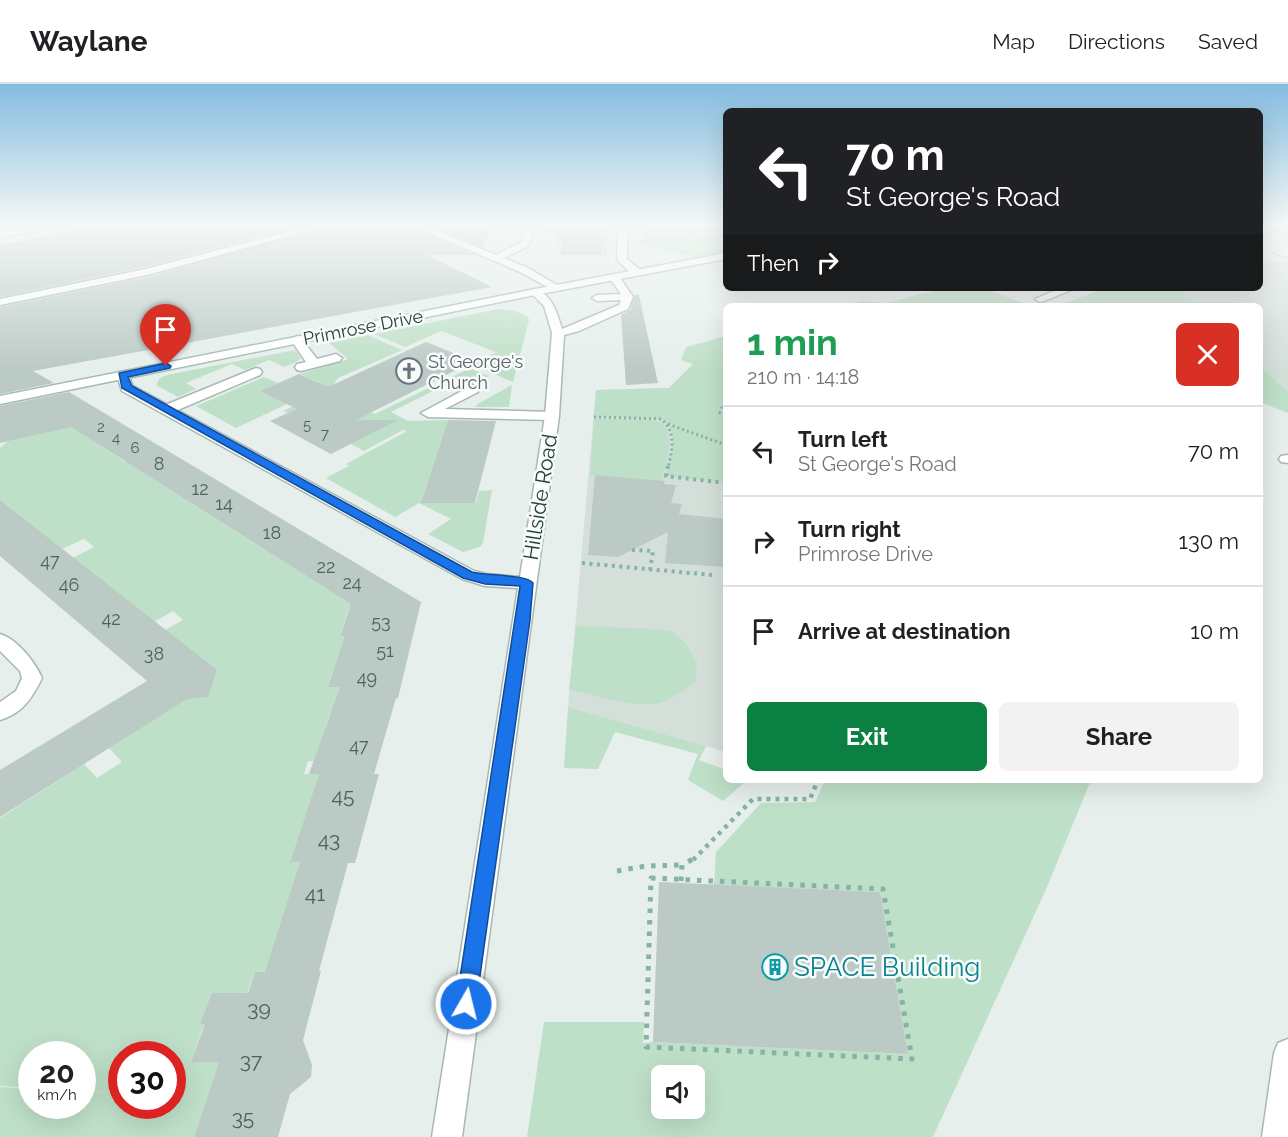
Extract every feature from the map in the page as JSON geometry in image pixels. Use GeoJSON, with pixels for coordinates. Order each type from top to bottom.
{"type":"FeatureCollection","features":[{"type":"Feature","properties":{"kind":"street"},"geometry":{"type":"LineString","coordinates":[[0,302],[142,273]]}},
{"type":"Feature","properties":{"kind":"street"},"geometry":{"type":"LineString","coordinates":[[531,273],[557,288]]}},
{"type":"Feature","properties":{"kind":"street","name":"Primrose Drive"},"geometry":{"type":"LineString","coordinates":[[0,400],[631,273]]}},
{"type":"Feature","properties":{"kind":"street"},"geometry":{"type":"LineString","coordinates":[[614,277],[628,297]]}},
{"type":"Feature","properties":{"kind":"street"},"geometry":{"type":"LineString","coordinates":[[1040,299],[1063,291]]}},
{"type":"Feature","properties":{"kind":"street","name":"Hillside Road"},"geometry":{"type":"LineString","coordinates":[[447,1137],[552,416],[558,333],[549,305],[535,292]]}},
{"type":"Feature","properties":{"kind":"street"},"geometry":{"type":"LineString","coordinates":[[597,298],[628,297]]}},
{"type":"Feature","properties":{"kind":"street"},"geometry":{"type":"LineString","coordinates":[[558,333],[575,329],[624,307],[628,297]]}},
{"type":"Feature","properties":{"kind":"street"},"geometry":{"type":"LineString","coordinates":[[297,340],[308,365],[336,358]]}},
{"type":"Feature","properties":{"kind":"street"},"geometry":{"type":"LineString","coordinates":[[168,409],[256,372]]}},
{"type":"Feature","properties":{"kind":"street"},"geometry":{"type":"LineString","coordinates":[[123,375],[127,388],[468,575],[485,580],[527,583]]}},
{"type":"Feature","properties":{"kind":"street"},"geometry":{"type":"LineString","coordinates":[[473,389],[428,413],[552,416]]}},
{"type":"Feature","properties":{"kind":"street"},"geometry":{"type":"LineString","coordinates":[[0,640],[28,668],[32,678],[23,696],[0,712]]}},
{"type":"Feature","properties":{"kind":"street"},"geometry":{"type":"LineString","coordinates":[[1277,1137],[1288,1053]]}},
{"type":"Feature","properties":{"kind":"path"},"geometry":{"type":"LineString","coordinates":[[594,417],[651,417],[723,444]]}},
{"type":"Feature","properties":{"kind":"path"},"geometry":{"type":"LineString","coordinates":[[668,423],[674,435],[666,476],[723,483]]}},
{"type":"Feature","properties":{"kind":"path"},"geometry":{"type":"LineString","coordinates":[[632,550],[653,551],[650,570]]}},
{"type":"Feature","properties":{"kind":"path"},"geometry":{"type":"LineString","coordinates":[[582,563],[712,575]]}},
{"type":"Feature","properties":{"kind":"path"},"geometry":{"type":"LineString","coordinates":[[617,871],[646,866],[682,866],[691,862],[753,799],[810,799],[817,783]]}},
{"type":"Feature","properties":{"kind":"path"},"geometry":{"type":"LineString","coordinates":[[681,881],[682,866]]}},
{"type":"Feature","properties":{"kind":"path"},"geometry":{"type":"LineString","coordinates":[[651,878],[681,881],[883,889],[912,1059],[646,1047],[651,878]]}},
{"type":"Feature","properties":{"kind":"shaded area"},"geometry":{"type":"Polygon","coordinates":[[[1263,273],[1288,273],[1288,392],[1263,368],[1263,303],[1195,303],[1182,291],[1263,291],[1263,273]]]}},
{"type":"Feature","properties":{"kind":"shaded area"},"geometry":{"type":"Polygon","coordinates":[[[694,364],[723,375],[723,751],[568,707],[596,390],[669,388],[694,364]]]}},
{"type":"Feature","properties":{"kind":"green space"},"geometry":{"type":"Polygon","coordinates":[[[934,291],[991,291],[1023,303],[885,303],[934,291]]]}},
{"type":"Feature","properties":{"kind":"green space"},"geometry":{"type":"Polygon","coordinates":[[[1098,291],[1182,291],[1195,303],[1065,303],[1098,291]]]}},
{"type":"Feature","properties":{"kind":"green space"},"geometry":{"type":"Polygon","coordinates":[[[863,301],[885,303],[854,303],[863,301]]]}},
{"type":"Feature","properties":{"kind":"green space"},"geometry":{"type":"Polygon","coordinates":[[[498,309],[516,311],[528,317],[529,320],[513,382],[473,365],[496,352],[441,331],[405,347],[374,334],[498,309]]]}},
{"type":"Feature","properties":{"kind":"green space"},"geometry":{"type":"Polygon","coordinates":[[[368,335],[402,350],[338,378],[329,392],[375,414],[470,368],[489,376],[472,385],[457,379],[391,412],[408,421],[448,420],[421,503],[476,503],[479,491],[492,490],[483,543],[480,547],[463,552],[428,534],[451,519],[419,503],[395,517],[326,478],[349,466],[346,464],[407,431],[403,430],[364,451],[351,444],[363,437],[334,422],[301,438],[298,437],[330,421],[303,406],[288,413],[283,411],[307,399],[322,384],[300,374],[348,359],[329,343],[368,335]]]}},
{"type":"Feature","properties":{"kind":"green space"},"geometry":{"type":"Polygon","coordinates":[[[723,337],[723,405],[720,413],[723,414],[723,483],[666,476],[673,437],[667,424],[661,419],[594,417],[596,390],[669,388],[693,364],[681,360],[686,347],[723,337]]]}},
{"type":"Feature","properties":{"kind":"green space"},"geometry":{"type":"Polygon","coordinates":[[[295,350],[301,358],[284,367],[269,360],[245,370],[232,364],[186,383],[196,389],[178,397],[156,385],[160,378],[167,375],[295,350]]]}},
{"type":"Feature","properties":{"kind":"green space"},"geometry":{"type":"Polygon","coordinates":[[[1263,368],[1288,392],[1288,413],[1263,403],[1263,368]]]}},
{"type":"Feature","properties":{"kind":"green space"},"geometry":{"type":"Polygon","coordinates":[[[264,377],[278,383],[261,391],[287,404],[236,428],[196,406],[264,377]]]}},
{"type":"Feature","properties":{"kind":"green space"},"geometry":{"type":"Polygon","coordinates":[[[512,385],[509,407],[475,407],[478,404],[512,385]]]}},
{"type":"Feature","properties":{"kind":"green space"},"geometry":{"type":"Polygon","coordinates":[[[594,419],[650,420],[666,428],[670,444],[662,481],[590,475],[594,419]]]}},
{"type":"Feature","properties":{"kind":"green space"},"geometry":{"type":"Polygon","coordinates":[[[71,426],[125,462],[155,449],[133,466],[265,550],[294,534],[272,554],[348,602],[366,591],[370,594],[349,608],[340,635],[364,635],[354,667],[334,668],[328,687],[349,687],[369,714],[330,714],[325,729],[330,762],[308,761],[304,774],[319,774],[291,863],[300,862],[312,971],[255,972],[247,993],[212,993],[201,1024],[234,1023],[234,1026],[203,1027],[191,1062],[219,1062],[194,1137],[0,1137],[0,1087],[18,1088],[18,1119],[96,1119],[96,1091],[108,1092],[108,1119],[186,1119],[186,1041],[108,1041],[108,1092],[96,1091],[96,1041],[18,1041],[18,1087],[0,1086],[0,818],[84,764],[97,778],[122,762],[109,748],[155,718],[165,630],[183,620],[173,611],[154,622],[73,558],[94,547],[84,539],[62,549],[0,500],[0,448],[8,441],[71,426]]]}},
{"type":"Feature","properties":{"kind":"green space"},"geometry":{"type":"Polygon","coordinates":[[[576,626],[658,629],[673,632],[686,644],[697,662],[696,681],[669,699],[649,704],[626,702],[569,690],[576,626]]]}},
{"type":"Feature","properties":{"kind":"green space"},"geometry":{"type":"Polygon","coordinates":[[[568,707],[706,746],[699,760],[723,769],[723,783],[744,783],[723,801],[688,780],[698,754],[615,732],[598,769],[564,768],[568,707]]]}},
{"type":"Feature","properties":{"kind":"green space"},"geometry":{"type":"Polygon","coordinates":[[[824,783],[1090,783],[1047,887],[933,1137],[527,1137],[544,1022],[644,1022],[643,1043],[908,1054],[880,892],[714,885],[716,852],[761,803],[815,802],[824,783]]]}},
{"type":"Feature","properties":{"kind":"building"},"geometry":{"type":"Polygon","coordinates":[[[0,273],[115,273],[0,297],[0,273]]]}},
{"type":"Feature","properties":{"kind":"building"},"geometry":{"type":"Polygon","coordinates":[[[162,273],[464,273],[492,287],[33,371],[54,383],[0,394],[0,307],[162,273]]]}},
{"type":"Feature","properties":{"kind":"building"},"geometry":{"type":"Polygon","coordinates":[[[635,295],[639,295],[658,383],[626,385],[621,315],[630,310],[635,295]]]}},
{"type":"Feature","properties":{"kind":"building"},"geometry":{"type":"Polygon","coordinates":[[[426,342],[474,361],[356,420],[398,420],[331,454],[270,421],[297,409],[260,391],[299,374],[328,387],[426,342]]]}},
{"type":"Feature","properties":{"kind":"building"},"geometry":{"type":"Polygon","coordinates":[[[69,392],[421,602],[398,698],[396,698],[374,774],[379,774],[355,863],[348,863],[303,1040],[312,1065],[311,1077],[290,1094],[278,1137],[194,1137],[219,1062],[191,1062],[205,1024],[200,1024],[212,993],[248,993],[255,972],[265,972],[300,862],[290,863],[319,774],[309,774],[340,687],[328,687],[345,636],[340,636],[351,604],[71,427],[0,443],[0,406],[69,392]]]}},
{"type":"Feature","properties":{"kind":"building"},"geometry":{"type":"Polygon","coordinates":[[[448,420],[496,421],[475,503],[421,503],[448,420]]]}},
{"type":"Feature","properties":{"kind":"building"},"geometry":{"type":"Polygon","coordinates":[[[595,475],[665,481],[664,484],[676,485],[671,503],[682,504],[679,514],[723,519],[723,567],[665,563],[668,532],[618,557],[588,555],[595,475]]]}},
{"type":"Feature","properties":{"kind":"building"},"geometry":{"type":"Polygon","coordinates":[[[0,500],[217,670],[208,697],[187,699],[0,817],[0,770],[147,681],[0,556],[0,500]]]}},
{"type":"Feature","properties":{"kind":"building","name":"SPACE Building"},"geometry":{"type":"Polygon","coordinates":[[[659,882],[880,892],[908,1054],[653,1042],[659,882]]]}},
{"type":"Feature","properties":{"kind":"place","name":"St George's Church"},"geometry":{"type":"Point","coordinates":[409,371]}},
{"type":"Feature","properties":{"kind":"place","name":"SPACE Building"},"geometry":{"type":"Point","coordinates":[775,967]}},
{"type":"Feature","properties":{"kind":"route"},"geometry":{"type":"LineString","coordinates":[[166,366],[123,375],[127,388],[468,575],[485,580],[527,583],[466,1004]]}}]}
